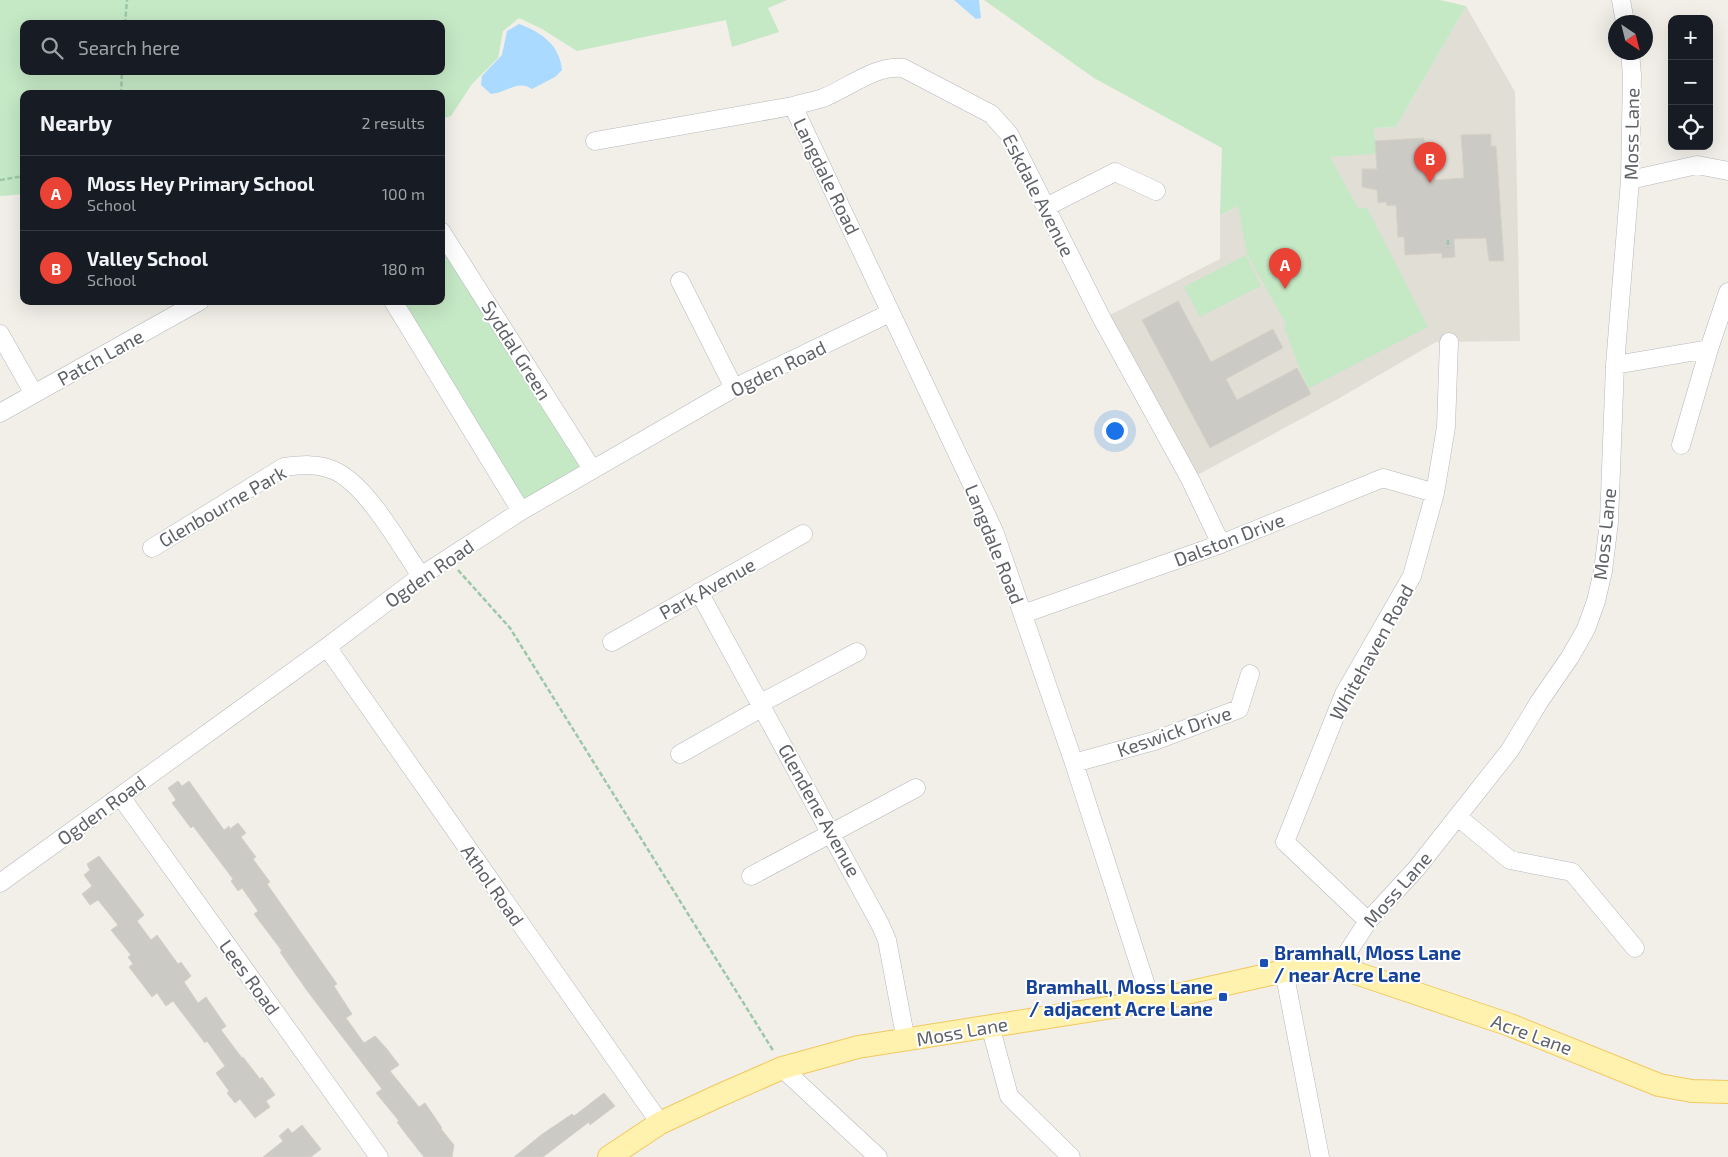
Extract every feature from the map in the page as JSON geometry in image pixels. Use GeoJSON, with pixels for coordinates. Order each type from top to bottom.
{"type":"FeatureCollection","features":[{"type":"Feature","properties":{"kind":"main road","name":"Moss Lane"},"geometry":{"type":"LineString","coordinates":[[609,1157],[660,1123],[783,1068],[862,1046],[906,1041],[990,1025],[1151,1001],[1209,990],[1284,972],[1338,967]]}},
{"type":"Feature","properties":{"kind":"main road","name":"Acre Lane"},"geometry":{"type":"LineString","coordinates":[[1338,967],[1510,1025],[1659,1085],[1692,1091],[1728,1092]]}},
{"type":"Feature","properties":{"kind":"street"},"geometry":{"type":"LineString","coordinates":[[1621,0],[1624,15]]}},
{"type":"Feature","properties":{"kind":"street","name":"Moss Lane"},"geometry":{"type":"LineString","coordinates":[[1338,967],[1368,922],[1458,817],[1510,750],[1538,702],[1570,657],[1588,622],[1603,571],[1609,522],[1616,365],[1630,180],[1631,60]]}},
{"type":"Feature","properties":{"kind":"street","name":"Eskdale Avenue"},"geometry":{"type":"LineString","coordinates":[[595,141],[792,106],[824,98],[888,68],[903,68],[991,114],[1009,134],[1102,319],[1190,479],[1221,544]]}},
{"type":"Feature","properties":{"kind":"street","name":"Langdale Road"},"geometry":{"type":"LineString","coordinates":[[792,106],[994,531],[1074,763],[1151,1001]]}},
{"type":"Feature","properties":{"kind":"street"},"geometry":{"type":"LineString","coordinates":[[1630,180],[1697,165],[1728,170]]}},
{"type":"Feature","properties":{"kind":"street"},"geometry":{"type":"LineString","coordinates":[[1046,207],[1115,172],[1156,190]]}},
{"type":"Feature","properties":{"kind":"street","name":"Syddal Green"},"geometry":{"type":"LineString","coordinates":[[445,237],[592,469]]}},
{"type":"Feature","properties":{"kind":"street"},"geometry":{"type":"LineString","coordinates":[[680,281],[734,388]]}},
{"type":"Feature","properties":{"kind":"street"},"geometry":{"type":"LineString","coordinates":[[1681,445],[1728,292]]}},
{"type":"Feature","properties":{"kind":"street","name":"Patch Lane"},"geometry":{"type":"LineString","coordinates":[[0,413],[193,305]]}},
{"type":"Feature","properties":{"kind":"street"},"geometry":{"type":"LineString","coordinates":[[395,305],[521,511]]}},
{"type":"Feature","properties":{"kind":"street","name":"Ogden Road"},"geometry":{"type":"LineString","coordinates":[[0,883],[327,647],[421,576],[521,511],[734,388],[890,313]]}},
{"type":"Feature","properties":{"kind":"street"},"geometry":{"type":"LineString","coordinates":[[0,334],[34,394]]}},
{"type":"Feature","properties":{"kind":"street","name":"Whitehaven Road"},"geometry":{"type":"LineString","coordinates":[[1368,922],[1284,842],[1344,694],[1412,576],[1435,492],[1446,427],[1449,342]]}},
{"type":"Feature","properties":{"kind":"street"},"geometry":{"type":"LineString","coordinates":[[1616,365],[1709,349]]}},
{"type":"Feature","properties":{"kind":"street","name":"Glenbourne Park"},"geometry":{"type":"LineString","coordinates":[[152,548],[284,467],[309,464],[334,470],[355,485],[369,500],[421,576]]}},
{"type":"Feature","properties":{"kind":"street","name":"Dalston Drive"},"geometry":{"type":"LineString","coordinates":[[1023,614],[1221,544],[1383,478],[1435,492]]}},
{"type":"Feature","properties":{"kind":"street","name":"Park Avenue"},"geometry":{"type":"LineString","coordinates":[[612,642],[803,534]]}},
{"type":"Feature","properties":{"kind":"street","name":"Glendene Avenue"},"geometry":{"type":"LineString","coordinates":[[699,592],[832,833],[887,940],[906,1041]]}},
{"type":"Feature","properties":{"kind":"street","name":"Athol Road"},"geometry":{"type":"LineString","coordinates":[[327,647],[660,1123]]}},
{"type":"Feature","properties":{"kind":"street"},"geometry":{"type":"LineString","coordinates":[[680,754],[762,705],[857,652]]}},
{"type":"Feature","properties":{"kind":"street","name":"Keswick Drive"},"geometry":{"type":"LineString","coordinates":[[1074,763],[1154,741],[1239,709],[1250,674]]}},
{"type":"Feature","properties":{"kind":"street"},"geometry":{"type":"LineString","coordinates":[[751,876],[916,788]]}},
{"type":"Feature","properties":{"kind":"street","name":"Lees Road"},"geometry":{"type":"LineString","coordinates":[[121,797],[379,1157]]}},
{"type":"Feature","properties":{"kind":"street"},"geometry":{"type":"LineString","coordinates":[[1458,817],[1510,860],[1572,872],[1635,948]]}},
{"type":"Feature","properties":{"kind":"street"},"geometry":{"type":"LineString","coordinates":[[1284,972],[1320,1157]]}},
{"type":"Feature","properties":{"kind":"street"},"geometry":{"type":"LineString","coordinates":[[990,1025],[1009,1096],[1071,1157]]}},
{"type":"Feature","properties":{"kind":"street"},"geometry":{"type":"LineString","coordinates":[[783,1068],[878,1157]]}},
{"type":"Feature","properties":{"kind":"path"},"geometry":{"type":"LineString","coordinates":[[125,20],[127,0]]}},
{"type":"Feature","properties":{"kind":"path"},"geometry":{"type":"LineString","coordinates":[[121,90],[122,75]]}},
{"type":"Feature","properties":{"kind":"path"},"geometry":{"type":"LineString","coordinates":[[0,180],[20,177]]}},
{"type":"Feature","properties":{"kind":"path"},"geometry":{"type":"LineString","coordinates":[[1448,240],[1448,248]]}},
{"type":"Feature","properties":{"kind":"path"},"geometry":{"type":"LineString","coordinates":[[448,559],[510,628],[783,1068]]}},
{"type":"Feature","properties":{"kind":"shaded area"},"geometry":{"type":"Polygon","coordinates":[[[1466,6],[1515,92],[1520,341],[1436,342],[1336,400],[1190,479],[1102,319],[1220,259],[1220,215],[1330,157],[1375,141],[1374,128],[1396,127],[1466,6]]]}},
{"type":"Feature","properties":{"kind":"green space"},"geometry":{"type":"Polygon","coordinates":[[[0,0],[787,0],[768,8],[779,32],[732,47],[726,20],[577,51],[542,29],[519,18],[503,31],[498,58],[472,84],[451,116],[445,118],[445,90],[20,90],[20,194],[0,196],[0,0]]]}},
{"type":"Feature","properties":{"kind":"green space"},"geometry":{"type":"Polygon","coordinates":[[[984,0],[1440,0],[1466,6],[1396,127],[1374,128],[1376,154],[1330,157],[1358,208],[1367,208],[1428,327],[1309,388],[1300,370],[1284,326],[1286,324],[1247,254],[1238,206],[1220,215],[1222,148],[1094,78],[984,0]]]}},
{"type":"Feature","properties":{"kind":"green space"},"geometry":{"type":"Polygon","coordinates":[[[445,237],[592,469],[521,511],[395,305],[445,305],[445,237]]]}},
{"type":"Feature","properties":{"kind":"green space"},"geometry":{"type":"Polygon","coordinates":[[[1246,255],[1261,286],[1200,317],[1184,287],[1246,255]]]}},
{"type":"Feature","properties":{"kind":"water"},"geometry":{"type":"Polygon","coordinates":[[[954,0],[979,0],[981,18],[976,19],[954,0]]]}},
{"type":"Feature","properties":{"kind":"water"},"geometry":{"type":"Polygon","coordinates":[[[519,24],[542,35],[548,41],[558,53],[562,70],[555,77],[532,89],[522,85],[491,94],[481,85],[482,76],[502,55],[507,31],[519,24]]]}},
{"type":"Feature","properties":{"kind":"building"},"geometry":{"type":"Polygon","coordinates":[[[1491,134],[1491,146],[1496,146],[1504,261],[1489,261],[1486,238],[1454,239],[1455,257],[1442,258],[1442,253],[1405,255],[1404,237],[1398,237],[1396,205],[1387,206],[1386,202],[1378,203],[1377,190],[1362,187],[1362,169],[1377,169],[1375,141],[1424,138],[1426,165],[1434,164],[1435,180],[1464,178],[1461,135],[1491,134]]]}},
{"type":"Feature","properties":{"kind":"building"},"geometry":{"type":"Polygon","coordinates":[[[1178,301],[1211,362],[1273,329],[1283,348],[1226,379],[1237,400],[1297,368],[1311,394],[1210,448],[1142,320],[1178,301]]]}},
{"type":"Feature","properties":{"kind":"building"},"geometry":{"type":"Polygon","coordinates":[[[178,781],[182,786],[189,781],[224,830],[229,826],[230,829],[238,823],[246,833],[241,837],[256,857],[253,859],[270,882],[267,884],[337,984],[334,986],[352,1014],[346,1018],[364,1043],[375,1036],[387,1049],[399,1065],[390,1071],[419,1107],[425,1103],[441,1129],[454,1145],[452,1157],[424,1157],[405,1133],[397,1122],[399,1121],[376,1093],[382,1089],[280,952],[282,951],[254,914],[258,911],[242,888],[238,891],[231,881],[233,879],[193,826],[191,828],[172,803],[176,800],[168,788],[178,781]]]}},
{"type":"Feature","properties":{"kind":"building"},"geometry":{"type":"Polygon","coordinates":[[[99,856],[144,915],[137,921],[151,940],[157,935],[178,964],[181,962],[191,976],[184,982],[198,1003],[206,997],[226,1026],[221,1030],[242,1058],[260,1079],[262,1077],[275,1095],[266,1101],[270,1107],[255,1118],[240,1099],[235,1103],[227,1093],[229,1091],[216,1073],[225,1066],[207,1041],[205,1043],[173,1001],[166,1006],[157,993],[152,997],[129,967],[133,964],[128,957],[131,955],[111,930],[118,925],[98,900],[90,905],[82,894],[92,886],[84,875],[90,870],[87,864],[99,856]]]}},
{"type":"Feature","properties":{"kind":"building"},"geometry":{"type":"Polygon","coordinates":[[[604,1093],[615,1106],[590,1125],[589,1122],[543,1157],[514,1157],[541,1135],[572,1114],[574,1116],[604,1093]]]}},
{"type":"Feature","properties":{"kind":"building"},"geometry":{"type":"Polygon","coordinates":[[[302,1125],[321,1149],[311,1157],[263,1157],[283,1141],[279,1136],[288,1128],[292,1133],[302,1125]]]}},
{"type":"Feature","properties":{"kind":"place","name":"Valley School"},"geometry":{"type":"Point","coordinates":[1430,183]}},
{"type":"Feature","properties":{"kind":"place","name":"Moss Hey Primary School"},"geometry":{"type":"Point","coordinates":[1285,289]}},
{"type":"Feature","properties":{"kind":"place","name":"Bramhall, Moss Lane / near Acre Lane"},"geometry":{"type":"Point","coordinates":[1264,963]}},
{"type":"Feature","properties":{"kind":"place","name":"Bramhall, Moss Lane / adjacent Acre Lane"},"geometry":{"type":"Point","coordinates":[1223,997]}}]}
